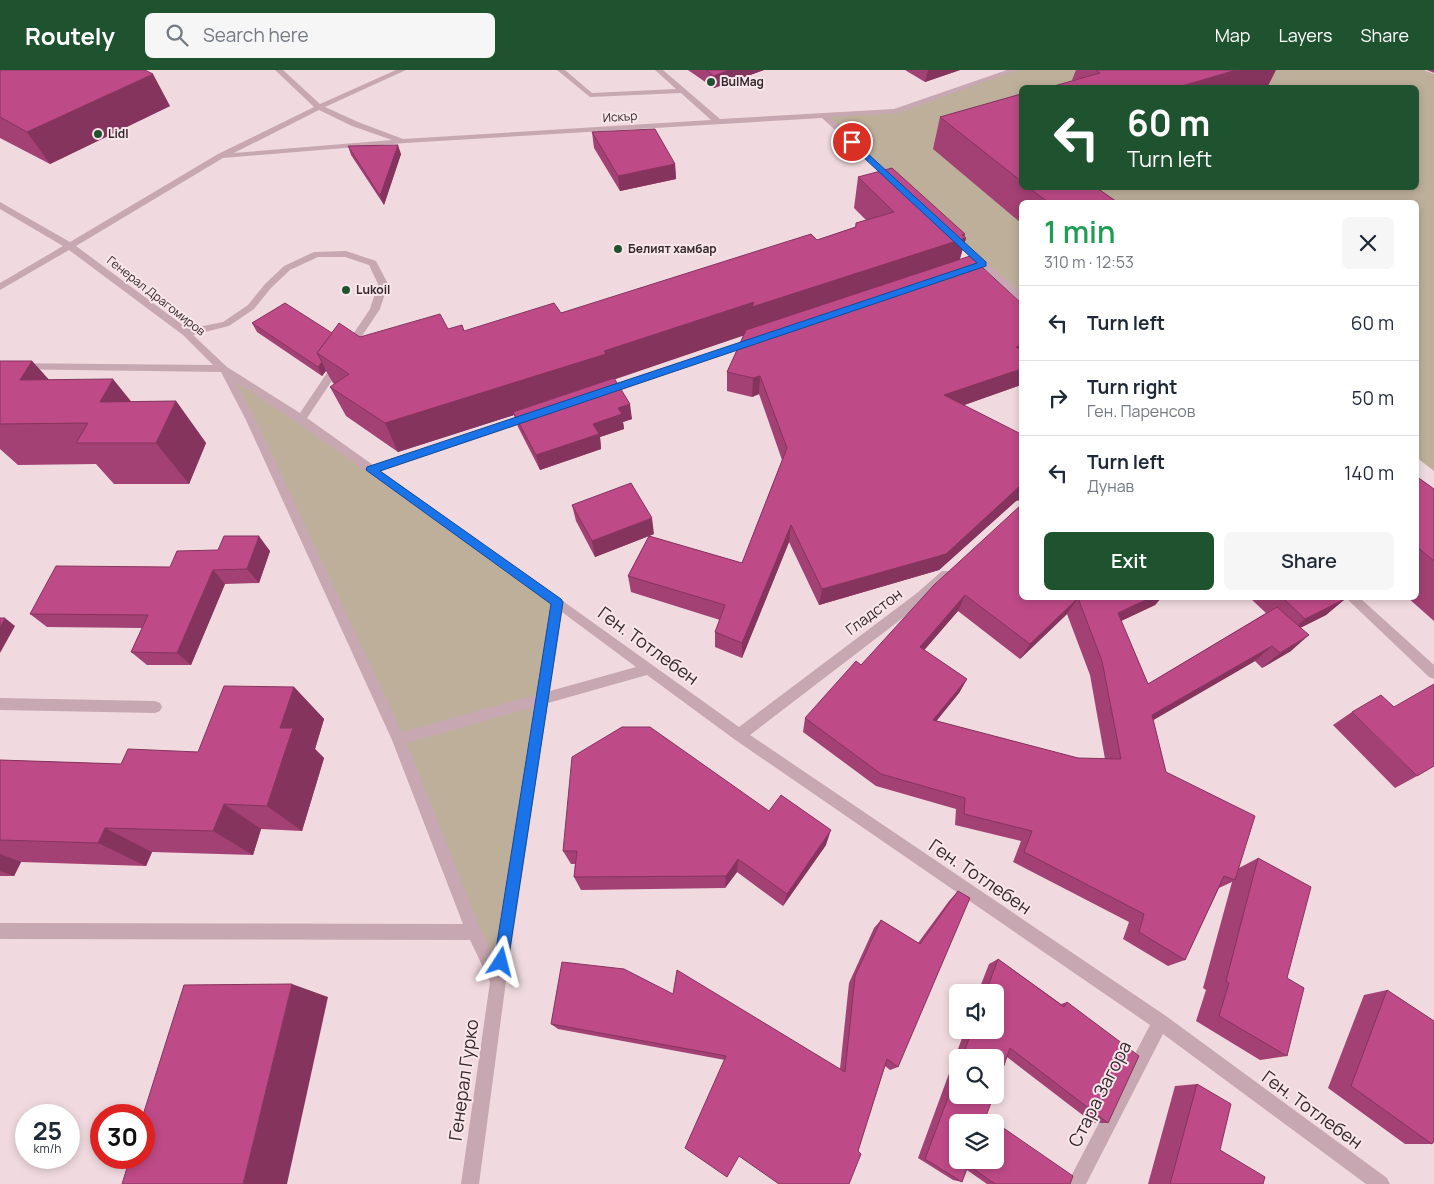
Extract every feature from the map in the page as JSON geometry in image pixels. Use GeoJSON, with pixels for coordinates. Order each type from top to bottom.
{"type":"FeatureCollection","features":[{"type":"Feature","properties":{"kind":"street"},"geometry":{"type":"LineString","coordinates":[[279,70],[319,107],[355,124],[405,141]]}},
{"type":"Feature","properties":{"kind":"street"},"geometry":{"type":"LineString","coordinates":[[0,287],[221,156],[319,107],[402,70]]}},
{"type":"Feature","properties":{"kind":"street"},"geometry":{"type":"LineString","coordinates":[[561,70],[590,95],[683,91]]}},
{"type":"Feature","properties":{"kind":"street"},"geometry":{"type":"LineString","coordinates":[[659,70],[718,122]]}},
{"type":"Feature","properties":{"kind":"street","name":"Искър"},"geometry":{"type":"LineString","coordinates":[[221,156],[405,141],[895,111],[1014,70]]}},
{"type":"Feature","properties":{"kind":"street"},"geometry":{"type":"LineString","coordinates":[[822,115],[903,190]]}},
{"type":"Feature","properties":{"kind":"street","name":"Генерал Драгомиров"},"geometry":{"type":"LineString","coordinates":[[0,205],[70,246],[186,333],[223,369]]}},
{"type":"Feature","properties":{"kind":"street"},"geometry":{"type":"LineString","coordinates":[[946,230],[978,266],[1019,297]]}},
{"type":"Feature","properties":{"kind":"street"},"geometry":{"type":"LineString","coordinates":[[186,333],[226,324],[252,307],[268,286],[287,268],[317,254],[346,254],[373,263],[383,284],[375,309],[301,419]]}},
{"type":"Feature","properties":{"kind":"street"},"geometry":{"type":"LineString","coordinates":[[593,396],[769,337]]}},
{"type":"Feature","properties":{"kind":"street"},"geometry":{"type":"LineString","coordinates":[[0,366],[223,369],[252,420],[399,739],[474,932],[498,981]]}},
{"type":"Feature","properties":{"kind":"street","name":"Ген. Тотлебен"},"geometry":{"type":"LineString","coordinates":[[223,369],[301,419],[739,735],[1160,1022],[1381,1184]]}},
{"type":"Feature","properties":{"kind":"street"},"geometry":{"type":"LineString","coordinates":[[371,470],[547,411]]}},
{"type":"Feature","properties":{"kind":"street","name":"Гладстон"},"geometry":{"type":"LineString","coordinates":[[739,735],[921,597],[957,564]]}},
{"type":"Feature","properties":{"kind":"street"},"geometry":{"type":"LineString","coordinates":[[1354,600],[1434,673]]}},
{"type":"Feature","properties":{"kind":"street","name":"Генерал Гурко"},"geometry":{"type":"LineString","coordinates":[[470,1184],[498,981],[544,698],[557,602]]}},
{"type":"Feature","properties":{"kind":"street"},"geometry":{"type":"LineString","coordinates":[[399,739],[648,669]]}},
{"type":"Feature","properties":{"kind":"street"},"geometry":{"type":"LineString","coordinates":[[0,704],[155,707]]}},
{"type":"Feature","properties":{"kind":"street"},"geometry":{"type":"LineString","coordinates":[[0,931],[474,932]]}},
{"type":"Feature","properties":{"kind":"street","name":"Стара Загора"},"geometry":{"type":"LineString","coordinates":[[1076,1184],[1160,1022]]}},
{"type":"Feature","properties":{"kind":"shaded area"},"geometry":{"type":"Polygon","coordinates":[[[1014,70],[1424,70],[1434,74],[1434,471],[1419,459],[1419,200],[1019,200],[1019,296],[823,115],[895,111],[1014,70]]]}},
{"type":"Feature","properties":{"kind":"shaded area"},"geometry":{"type":"Polygon","coordinates":[[[223,369],[557,602],[498,981],[399,739],[223,369]]]}},
{"type":"Feature","properties":{"kind":"building"},"geometry":{"type":"Polygon","coordinates":[[[0,70],[145,70],[153,74],[27,132],[0,117],[0,70]]]}},
{"type":"Feature","properties":{"kind":"building"},"geometry":{"type":"Polygon","coordinates":[[[706,70],[729,70],[714,76],[706,70]]]}},
{"type":"Feature","properties":{"kind":"building"},"geometry":{"type":"Polygon","coordinates":[[[1096,70],[1236,70],[1185,85],[1058,85],[1100,73],[1096,70]]]}},
{"type":"Feature","properties":{"kind":"building"},"geometry":{"type":"Polygon","coordinates":[[[1019,95],[1019,179],[940,117],[1019,95]]]}},
{"type":"Feature","properties":{"kind":"building"},"geometry":{"type":"Polygon","coordinates":[[[655,129],[675,164],[618,176],[592,132],[655,129]]]}},
{"type":"Feature","properties":{"kind":"building"},"geometry":{"type":"Polygon","coordinates":[[[398,145],[380,196],[348,146],[398,145]]]}},
{"type":"Feature","properties":{"kind":"building"},"geometry":{"type":"Polygon","coordinates":[[[892,168],[965,234],[962,235],[966,238],[752,307],[754,302],[604,351],[606,354],[385,423],[330,387],[349,374],[317,353],[339,323],[360,337],[440,314],[448,329],[462,325],[464,331],[554,303],[561,313],[811,234],[817,240],[856,227],[856,223],[894,212],[858,177],[892,168]]]}},
{"type":"Feature","properties":{"kind":"building"},"geometry":{"type":"Polygon","coordinates":[[[1032,190],[1100,190],[1114,200],[1045,200],[1032,190]]]}},
{"type":"Feature","properties":{"kind":"building"},"geometry":{"type":"Polygon","coordinates":[[[970,256],[1019,301],[1019,346],[1016,347],[1019,349],[1019,370],[944,395],[1019,433],[1019,487],[946,554],[822,589],[791,525],[742,643],[715,632],[725,605],[628,576],[649,536],[742,563],[787,448],[760,376],[753,378],[727,372],[746,330],[970,256]]]}},
{"type":"Feature","properties":{"kind":"building"},"geometry":{"type":"Polygon","coordinates":[[[285,303],[332,333],[317,353],[322,362],[318,367],[252,323],[285,303]]]}},
{"type":"Feature","properties":{"kind":"building"},"geometry":{"type":"Polygon","coordinates":[[[0,361],[32,361],[20,380],[113,379],[100,402],[176,401],[156,443],[76,443],[88,423],[0,424],[0,361]]]}},
{"type":"Feature","properties":{"kind":"building"},"geometry":{"type":"Polygon","coordinates":[[[614,378],[630,404],[618,408],[622,414],[593,424],[599,434],[536,455],[513,412],[614,378]]]}},
{"type":"Feature","properties":{"kind":"building"},"geometry":{"type":"Polygon","coordinates":[[[1419,478],[1434,489],[1434,561],[1419,548],[1419,478]]]}},
{"type":"Feature","properties":{"kind":"building"},"geometry":{"type":"Polygon","coordinates":[[[631,483],[652,518],[592,541],[572,505],[631,483]]]}},
{"type":"Feature","properties":{"kind":"building"},"geometry":{"type":"Polygon","coordinates":[[[1019,507],[1019,600],[1076,600],[1030,644],[965,595],[920,647],[967,679],[933,720],[1078,758],[1121,759],[1102,661],[1079,600],[1146,600],[1118,613],[1148,684],[1277,607],[1309,635],[1280,653],[1272,646],[1152,715],[1166,772],[1255,816],[1235,880],[1224,876],[1185,960],[1139,932],[1144,914],[1024,852],[1032,831],[964,814],[965,798],[881,774],[805,718],[856,661],[861,665],[934,585],[1019,507]]]}},
{"type":"Feature","properties":{"kind":"building"},"geometry":{"type":"Polygon","coordinates":[[[224,536],[259,536],[247,569],[213,570],[177,653],[131,652],[148,615],[30,614],[56,566],[170,567],[177,551],[218,550],[224,536]]]}},
{"type":"Feature","properties":{"kind":"building"},"geometry":{"type":"Polygon","coordinates":[[[1285,600],[1343,600],[1305,619],[1285,600]]]}},
{"type":"Feature","properties":{"kind":"building"},"geometry":{"type":"Polygon","coordinates":[[[0,618],[5,618],[0,627],[0,618]]]}},
{"type":"Feature","properties":{"kind":"building"},"geometry":{"type":"Polygon","coordinates":[[[1434,684],[1434,766],[1417,776],[1352,712],[1381,695],[1394,707],[1434,684]]]}},
{"type":"Feature","properties":{"kind":"building"},"geometry":{"type":"Polygon","coordinates":[[[224,686],[294,687],[280,728],[293,728],[267,806],[224,804],[213,831],[105,828],[98,843],[0,840],[0,760],[121,764],[128,749],[198,752],[224,686]]]}},
{"type":"Feature","properties":{"kind":"building"},"geometry":{"type":"Polygon","coordinates":[[[622,727],[650,727],[769,811],[781,795],[831,830],[787,894],[738,859],[726,876],[574,877],[577,851],[563,851],[572,757],[622,727]]]}},
{"type":"Feature","properties":{"kind":"building"},"geometry":{"type":"Polygon","coordinates":[[[1258,858],[1311,887],[1287,978],[1304,988],[1287,1056],[1219,1016],[1229,983],[1226,981],[1258,858]]]}},
{"type":"Feature","properties":{"kind":"building"},"geometry":{"type":"Polygon","coordinates":[[[958,891],[970,898],[898,1067],[887,1059],[858,1151],[861,1154],[849,1184],[779,1184],[739,1156],[727,1177],[685,1148],[726,1056],[551,1024],[562,962],[624,969],[673,994],[677,970],[845,1072],[855,976],[881,920],[920,944],[958,891]]]}},
{"type":"Feature","properties":{"kind":"building"},"geometry":{"type":"Polygon","coordinates":[[[998,959],[1064,1007],[1067,1002],[1139,1056],[1108,1123],[1010,1048],[1004,1065],[1004,1049],[965,1049],[969,1039],[1004,1039],[1004,984],[989,984],[998,959]]]}},
{"type":"Feature","properties":{"kind":"building"},"geometry":{"type":"Polygon","coordinates":[[[292,984],[243,1184],[122,1184],[127,1169],[155,1169],[155,1104],[146,1104],[184,985],[292,984]]]}},
{"type":"Feature","properties":{"kind":"building"},"geometry":{"type":"Polygon","coordinates":[[[1387,990],[1434,1021],[1434,1140],[1432,1144],[1351,1086],[1387,990]]]}},
{"type":"Feature","properties":{"kind":"building"},"geometry":{"type":"Polygon","coordinates":[[[1197,1084],[1231,1104],[1220,1150],[1265,1177],[1263,1184],[1170,1184],[1197,1084]]]}},
{"type":"Feature","properties":{"kind":"building"},"geometry":{"type":"Polygon","coordinates":[[[949,1095],[949,1104],[991,1104],[987,1114],[949,1114],[949,1169],[967,1169],[962,1182],[925,1159],[949,1095]]]}},
{"type":"Feature","properties":{"kind":"building"},"geometry":{"type":"Polygon","coordinates":[[[1004,1128],[1073,1176],[1070,1184],[995,1184],[974,1169],[1004,1169],[1004,1128]]]}},
{"type":"Feature","properties":{"kind":"place","name":"BulMag"},"geometry":{"type":"Point","coordinates":[711,82]}},
{"type":"Feature","properties":{"kind":"place","name":"Lidl"},"geometry":{"type":"Point","coordinates":[98,134]}},
{"type":"Feature","properties":{"kind":"place","name":"Белият хамбар"},"geometry":{"type":"Point","coordinates":[618,249]}},
{"type":"Feature","properties":{"kind":"place","name":"Lukoil"},"geometry":{"type":"Point","coordinates":[346,290]}},
{"type":"Feature","properties":{"kind":"route"},"geometry":{"type":"LineString","coordinates":[[501,962],[544,698],[557,602],[371,470],[983,264],[852,142]]}}]}
